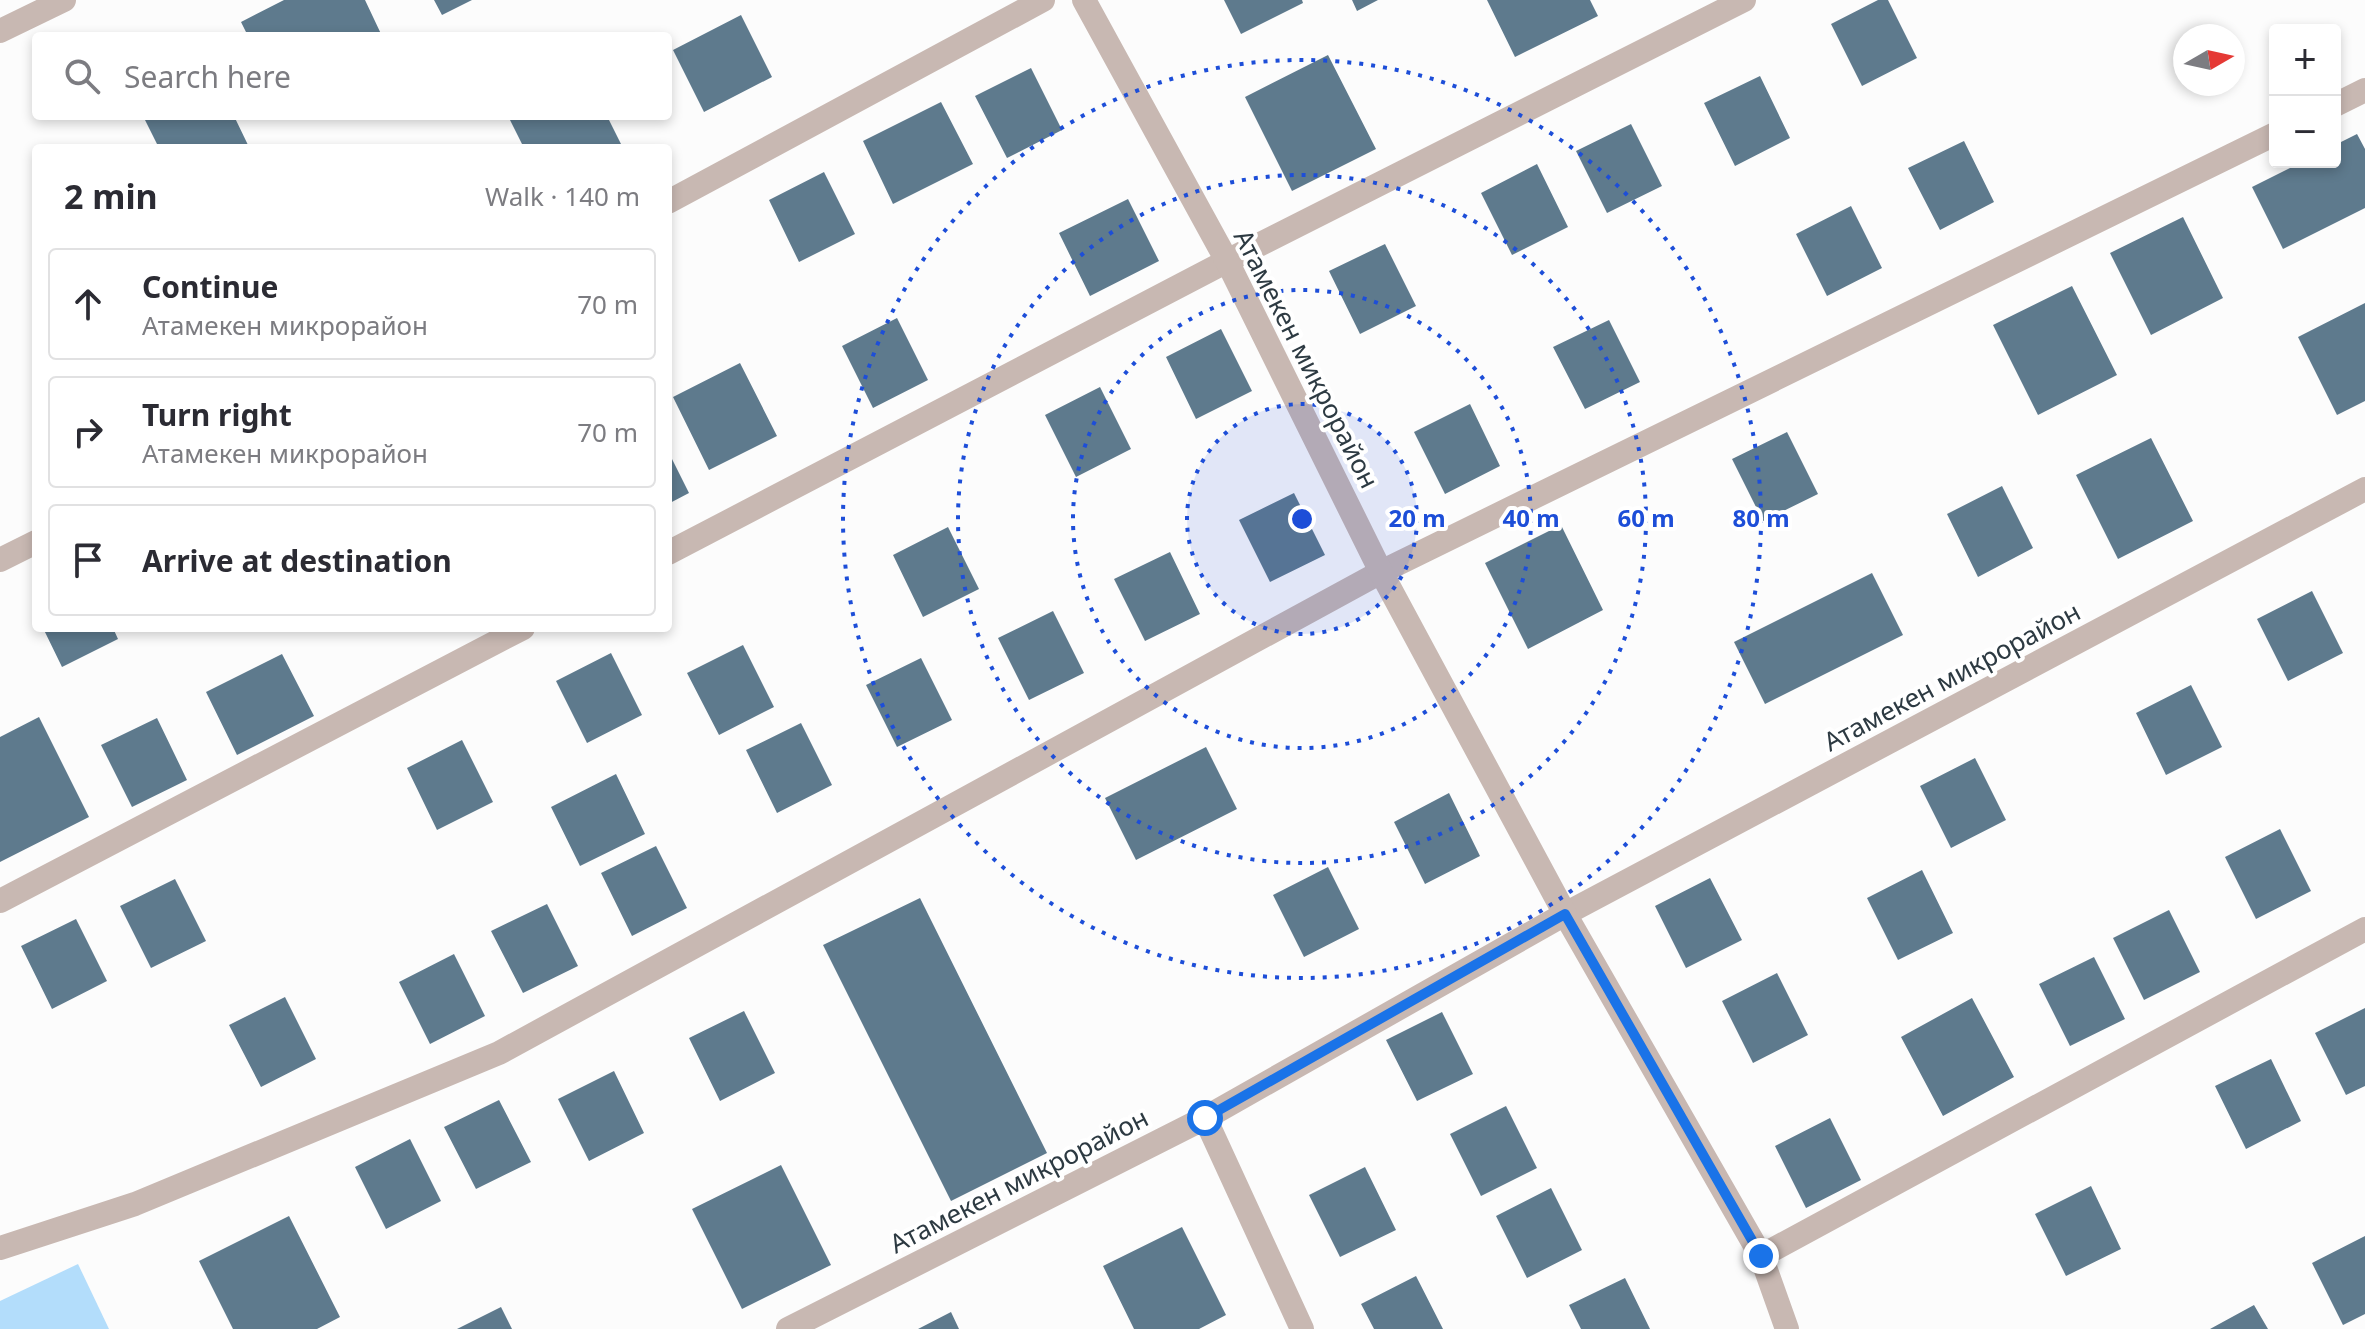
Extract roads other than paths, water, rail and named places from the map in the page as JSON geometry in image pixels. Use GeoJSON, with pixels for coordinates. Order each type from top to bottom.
{"type":"FeatureCollection","features":[{"type":"Feature","properties":{"kind":"street"},"geometry":{"type":"LineString","coordinates":[[0,31],[64,0]]}},
{"type":"Feature","properties":{"kind":"street"},"geometry":{"type":"LineString","coordinates":[[672,200],[1043,0]]}},
{"type":"Feature","properties":{"kind":"street","name":"Атамекен микрорайон"},"geometry":{"type":"LineString","coordinates":[[1084,0],[1227,261],[1381,572],[1565,914],[1761,1256],[1787,1329]]}},
{"type":"Feature","properties":{"kind":"street"},"geometry":{"type":"LineString","coordinates":[[672,551],[1227,261],[1744,0]]}},
{"type":"Feature","properties":{"kind":"street"},"geometry":{"type":"LineString","coordinates":[[2341,102],[2365,90]]}},
{"type":"Feature","properties":{"kind":"street"},"geometry":{"type":"LineString","coordinates":[[0,1248],[135,1204],[499,1053],[1381,572],[2269,137]]}},
{"type":"Feature","properties":{"kind":"street","name":"Атамекен микрорайон"},"geometry":{"type":"LineString","coordinates":[[788,1329],[1205,1118],[1565,914],[2365,489]]}},
{"type":"Feature","properties":{"kind":"street"},"geometry":{"type":"LineString","coordinates":[[0,560],[32,544]]}},
{"type":"Feature","properties":{"kind":"street"},"geometry":{"type":"LineString","coordinates":[[0,901],[515,632]]}},
{"type":"Feature","properties":{"kind":"street"},"geometry":{"type":"LineString","coordinates":[[1761,1256],[2365,929]]}},
{"type":"Feature","properties":{"kind":"street"},"geometry":{"type":"LineString","coordinates":[[1205,1118],[1302,1329]]}}]}
